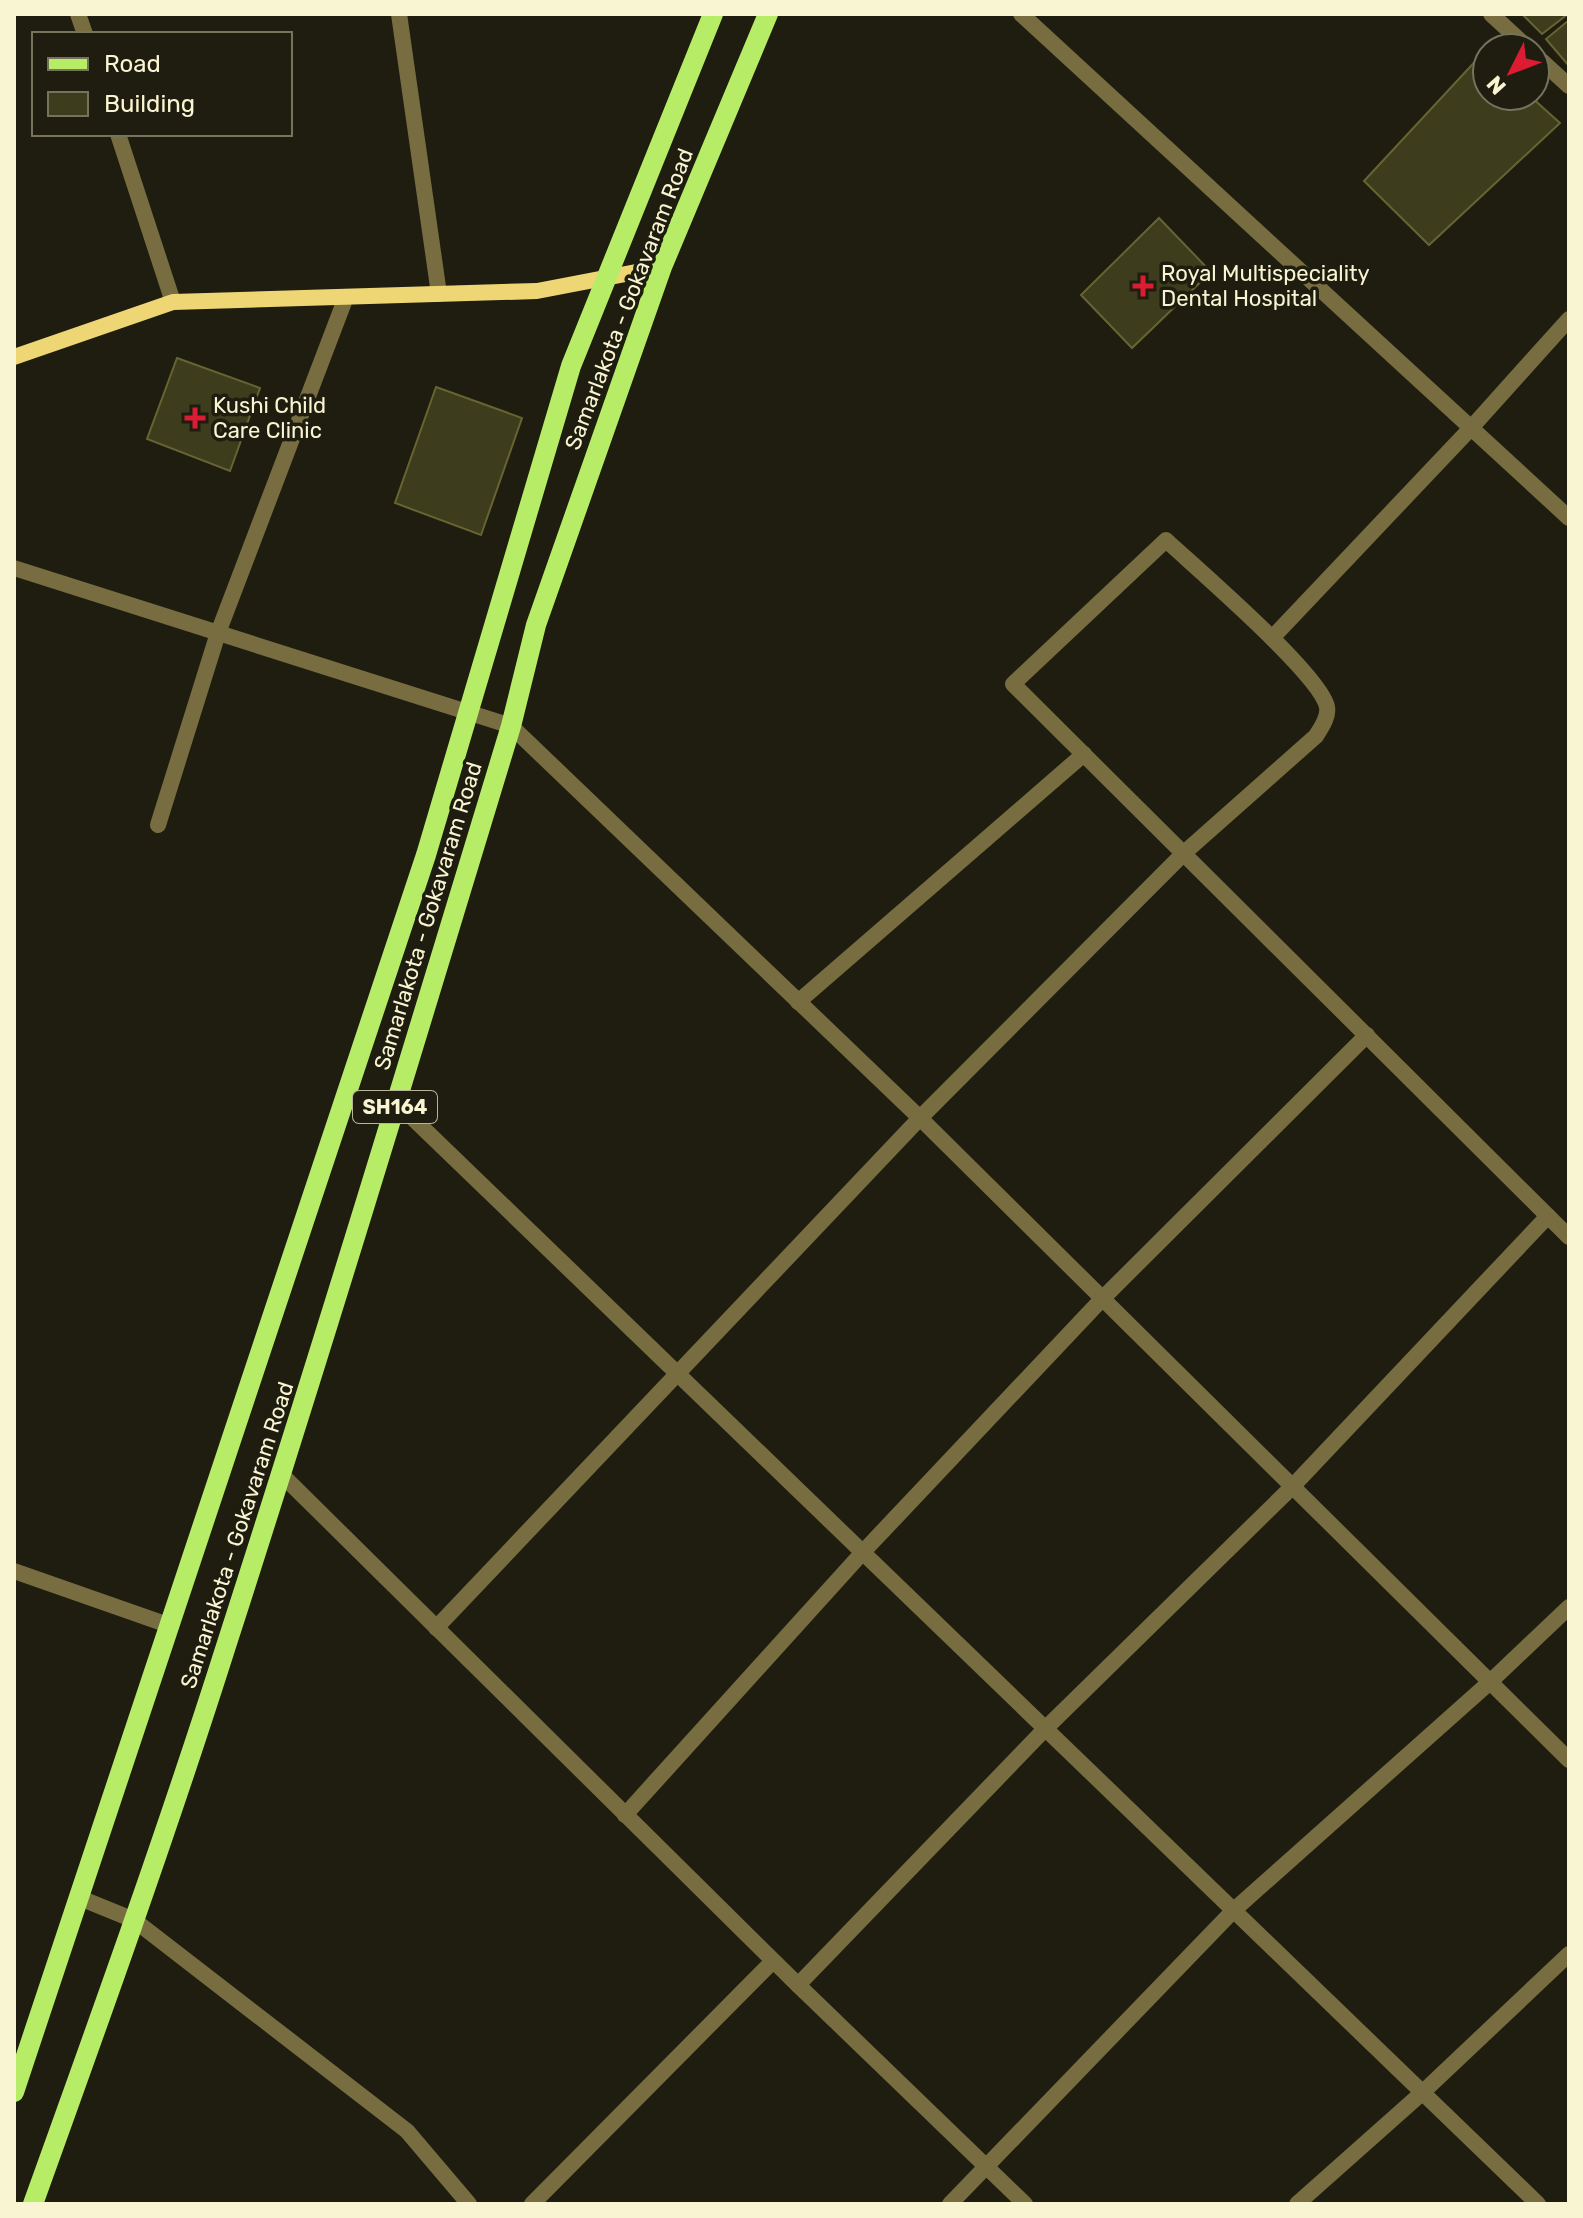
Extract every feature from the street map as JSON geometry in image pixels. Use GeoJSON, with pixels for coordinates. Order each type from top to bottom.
{"type":"FeatureCollection","features":[{"type":"Feature","properties":{"kind":"main road","name":"Samarlakota - Gokavaram Road"},"geometry":{"type":"LineString","coordinates":[[14,2092],[426,855],[571,366],[713,14]]}},
{"type":"Feature","properties":{"kind":"main road","name":"Samarlakota - Gokavaram Road"},"geometry":{"type":"LineString","coordinates":[[33,2204],[227,1646],[319,1359],[511,726],[536,625],[662,267],[768,14]]}},
{"type":"Feature","properties":{"kind":"street"},"geometry":{"type":"LineString","coordinates":[[399,14],[439,294]]}},
{"type":"Feature","properties":{"kind":"street"},"geometry":{"type":"LineString","coordinates":[[1021,14],[1569,518]]}},
{"type":"Feature","properties":{"kind":"street"},"geometry":{"type":"LineString","coordinates":[[1491,14],[1511,32]]}},
{"type":"Feature","properties":{"kind":"street"},"geometry":{"type":"LineString","coordinates":[[1551,70],[1569,86]]}},
{"type":"Feature","properties":{"kind":"street"},"geometry":{"type":"LineString","coordinates":[[119,136],[173,302]]}},
{"type":"Feature","properties":{"kind":"street"},"geometry":{"type":"LineString","coordinates":[[14,357],[173,302],[537,291],[662,267]]}},
{"type":"Feature","properties":{"kind":"street"},"geometry":{"type":"LineString","coordinates":[[158,825],[218,633],[346,297]]}},
{"type":"Feature","properties":{"kind":"street"},"geometry":{"type":"LineString","coordinates":[[1272,638],[1471,428],[1569,319]]}},
{"type":"Feature","properties":{"kind":"street"},"geometry":{"type":"LineString","coordinates":[[436,1628],[920,1118],[1184,853],[1316,736],[1325,722],[1327,707],[1317,688],[1272,638],[1166,540],[1013,684],[1184,853],[1367,1035],[1569,1237]]}},
{"type":"Feature","properties":{"kind":"street"},"geometry":{"type":"LineString","coordinates":[[14,568],[511,726],[920,1118],[1569,1760]]}},
{"type":"Feature","properties":{"kind":"street"},"geometry":{"type":"LineString","coordinates":[[798,1002],[1084,754]]}},
{"type":"Feature","properties":{"kind":"street"},"geometry":{"type":"LineString","coordinates":[[625,1815],[863,1552],[1102,1299],[1367,1035]]}},
{"type":"Feature","properties":{"kind":"street"},"geometry":{"type":"LineString","coordinates":[[396,1102],[1538,2204]]}},
{"type":"Feature","properties":{"kind":"street"},"geometry":{"type":"LineString","coordinates":[[798,1985],[1046,1728],[1292,1487],[1548,1216]]}},
{"type":"Feature","properties":{"kind":"street"},"geometry":{"type":"LineString","coordinates":[[280,1473],[773,1961],[1025,2204]]}},
{"type":"Feature","properties":{"kind":"street"},"geometry":{"type":"LineString","coordinates":[[14,1571],[171,1626]]}},
{"type":"Feature","properties":{"kind":"street"},"geometry":{"type":"LineString","coordinates":[[950,2204],[1234,1910],[1490,1682],[1569,1607]]}},
{"type":"Feature","properties":{"kind":"street"},"geometry":{"type":"LineString","coordinates":[[80,1898],[134,1920],[407,2131],[469,2204]]}},
{"type":"Feature","properties":{"kind":"street"},"geometry":{"type":"LineString","coordinates":[[1297,2204],[1423,2092],[1569,1954]]}},
{"type":"Feature","properties":{"kind":"street"},"geometry":{"type":"LineString","coordinates":[[532,2204],[773,1961]]}},
{"type":"Feature","properties":{"kind":"building"},"geometry":{"type":"Polygon","coordinates":[[[1522,14],[1568,14],[1545,32],[1540,32],[1522,14]]]}},
{"type":"Feature","properties":{"kind":"building"},"geometry":{"type":"Polygon","coordinates":[[[1569,20],[1569,66],[1551,45],[1551,35],[1569,20]]]}},
{"type":"Feature","properties":{"kind":"building"},"geometry":{"type":"Polygon","coordinates":[[[1471,66],[1471,112],[1548,112],[1560,123],[1429,245],[1364,181],[1471,66]]]}},
{"type":"Feature","properties":{"kind":"building"},"geometry":{"type":"Polygon","coordinates":[[[1159,218],[1211,272],[1132,348],[1081,295],[1159,218]]]}},
{"type":"Feature","properties":{"kind":"building"},"geometry":{"type":"Polygon","coordinates":[[[177,358],[260,388],[230,471],[147,439],[177,358]]]}},
{"type":"Feature","properties":{"kind":"building"},"geometry":{"type":"Polygon","coordinates":[[[436,387],[522,418],[481,535],[395,503],[436,387]]]}},
{"type":"Feature","properties":{"kind":"place","name":"Royal Multispeciality Dental Hospital"},"geometry":{"type":"Point","coordinates":[1143,286]}},
{"type":"Feature","properties":{"kind":"place","name":"Kushi Child Care Clinic"},"geometry":{"type":"Point","coordinates":[195,418]}}]}
